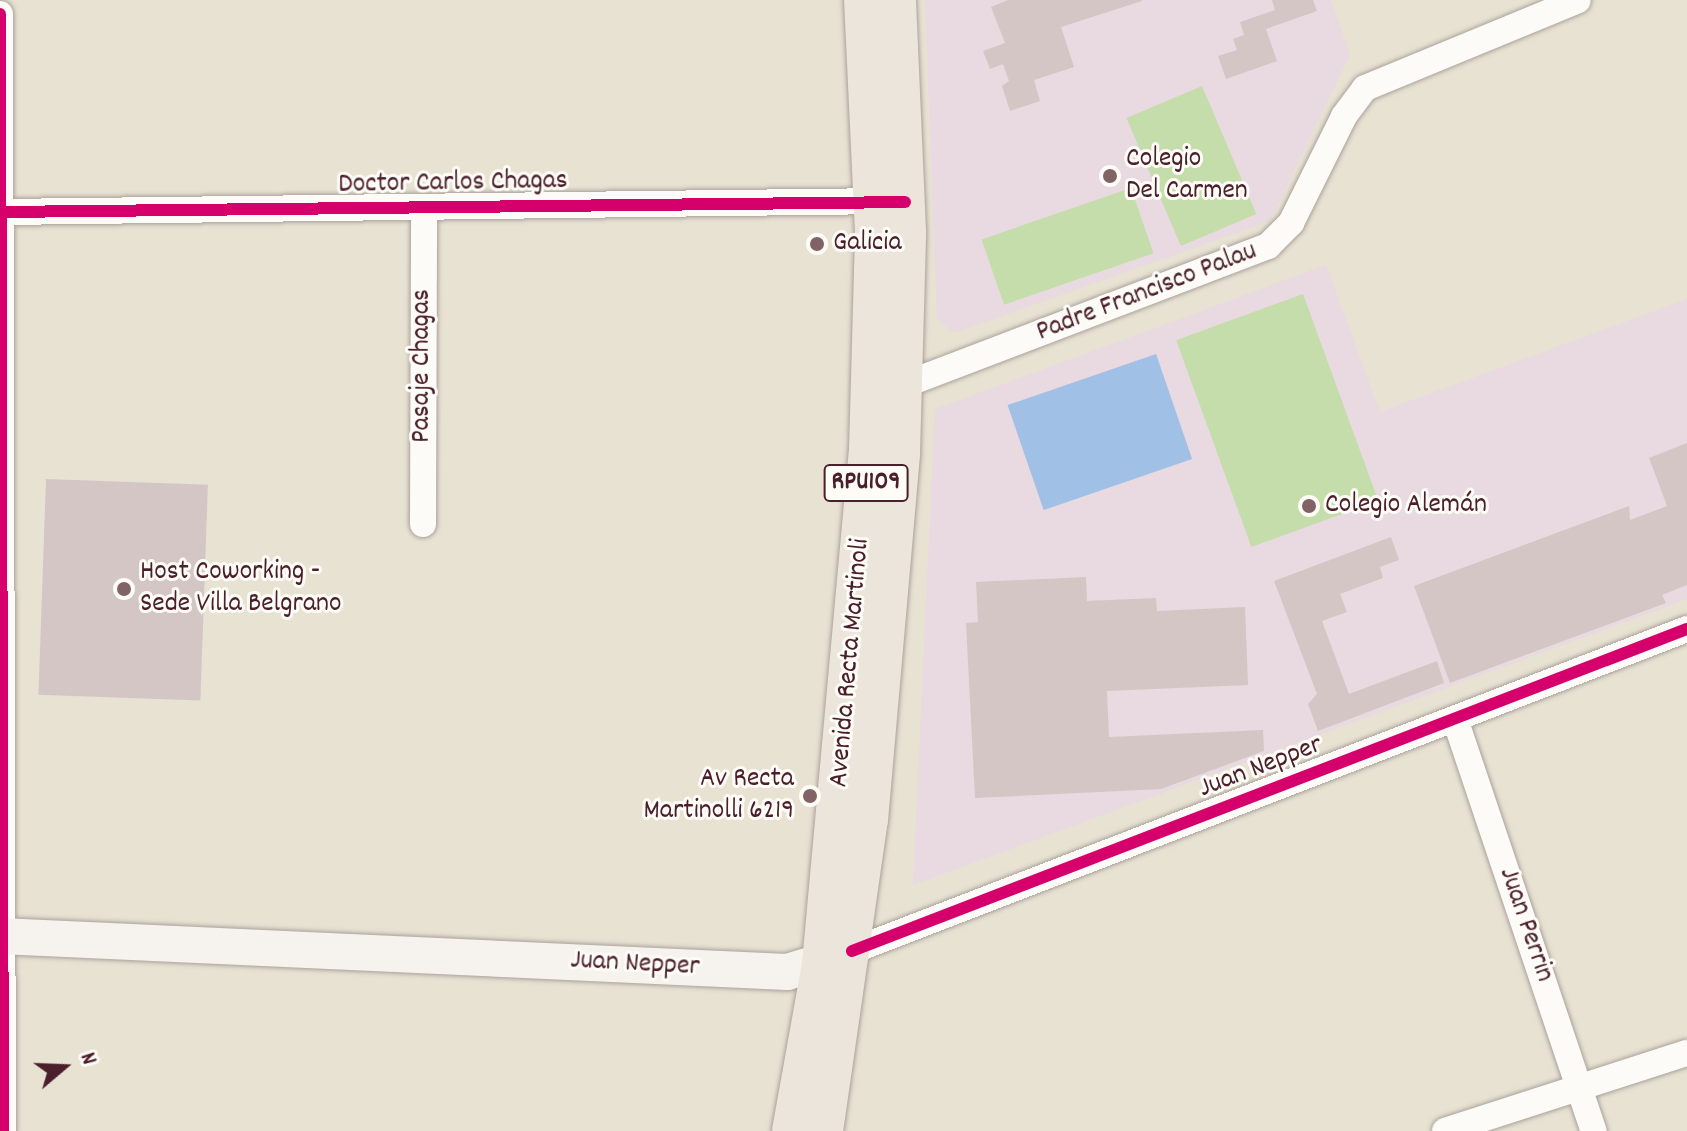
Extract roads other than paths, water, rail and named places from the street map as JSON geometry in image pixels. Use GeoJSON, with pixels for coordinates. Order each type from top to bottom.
{"type":"FeatureCollection","features":[{"type":"Feature","properties":{"kind":"main road","name":"Avenida Recta Martinoli"},"geometry":{"type":"LineString","coordinates":[[792,1131],[837,958],[886,632],[904,385],[889,201],[864,0]]}},
{"type":"Feature","properties":{"kind":"main road","name":"Avenida Recta Martinoli"},"geometry":{"type":"LineString","coordinates":[[823,1131],[889,201],[896,0]]}},
{"type":"Feature","properties":{"kind":"main road","name":"Juan Nepper"},"geometry":{"type":"LineString","coordinates":[[2,936],[787,972],[837,958]]}},
{"type":"Feature","properties":{"kind":"street","name":"Padre Francisco Palau"},"geometry":{"type":"LineString","coordinates":[[904,385],[1268,246],[1291,223],[1344,116],[1365,88],[1578,0]]}},
{"type":"Feature","properties":{"kind":"street"},"geometry":{"type":"LineString","coordinates":[[0,14],[3,1131]]}},
{"type":"Feature","properties":{"kind":"street","name":"Doctor Carlos Chagas"},"geometry":{"type":"LineString","coordinates":[[1,212],[889,201]]}},
{"type":"Feature","properties":{"kind":"street","name":"Pasaje Chagas"},"geometry":{"type":"LineString","coordinates":[[423,524],[424,209]]}},
{"type":"Feature","properties":{"kind":"street","name":"Juan Nepper"},"geometry":{"type":"LineString","coordinates":[[837,958],[1687,629]]}},
{"type":"Feature","properties":{"kind":"street","name":"Juan Perrin"},"geometry":{"type":"LineString","coordinates":[[1455,719],[1594,1131]]}},
{"type":"Feature","properties":{"kind":"street"},"geometry":{"type":"LineString","coordinates":[[1445,1131],[1687,1053]]}},
{"type":"Feature","properties":{"kind":"water"},"geometry":{"type":"Polygon","coordinates":[[[1156,354],[1192,459],[1044,510],[1008,405],[1156,354]]]}},
{"type":"Feature","properties":{"kind":"place","name":"Colegio Del Carmen"},"geometry":{"type":"Point","coordinates":[1110,176]}},
{"type":"Feature","properties":{"kind":"place","name":"Galicia"},"geometry":{"type":"Point","coordinates":[817,244]}},
{"type":"Feature","properties":{"kind":"place","name":"Colegio Alemán"},"geometry":{"type":"Point","coordinates":[1309,506]}},
{"type":"Feature","properties":{"kind":"place","name":"Host Coworking - Sede Villa Belgrano"},"geometry":{"type":"Point","coordinates":[124,589]}},
{"type":"Feature","properties":{"kind":"place","name":"Av Recta Martinolli 6219"},"geometry":{"type":"Point","coordinates":[810,796]}}]}
